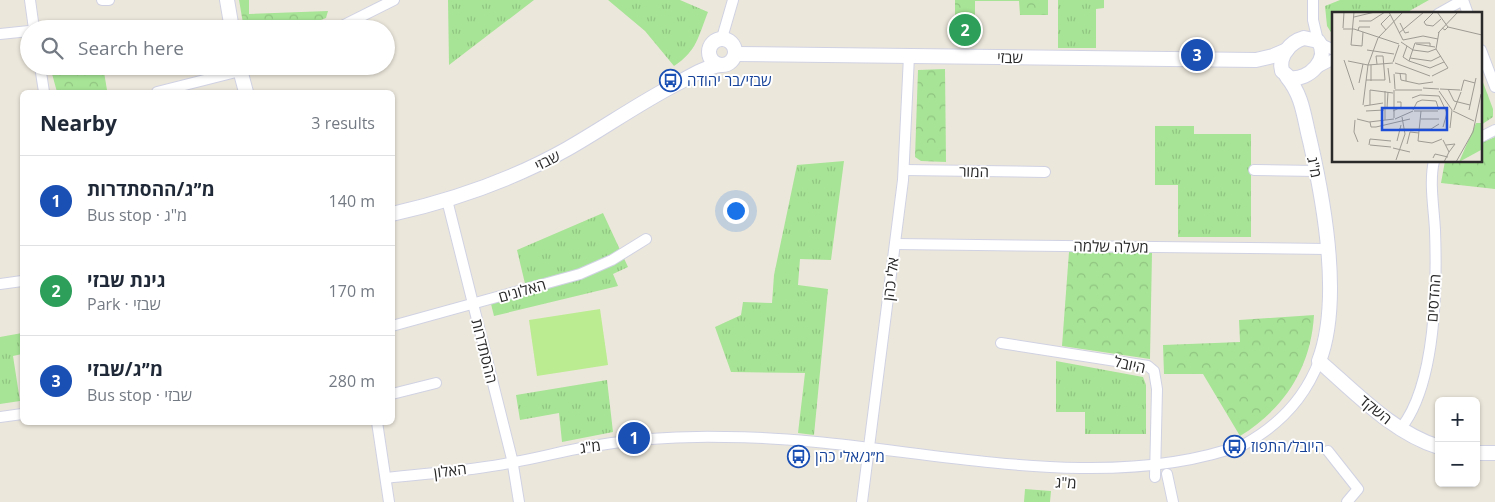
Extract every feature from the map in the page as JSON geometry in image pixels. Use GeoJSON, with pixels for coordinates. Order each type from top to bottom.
{"type":"FeatureCollection","features":[{"type":"Feature","properties":{"kind":"street"},"geometry":{"type":"LineString","coordinates":[[30,0],[33,20]]}},
{"type":"Feature","properties":{"kind":"street"},"geometry":{"type":"LineString","coordinates":[[102,0],[109,0]]}},
{"type":"Feature","properties":{"kind":"street"},"geometry":{"type":"LineString","coordinates":[[226,0],[230,20]]}},
{"type":"Feature","properties":{"kind":"street"},"geometry":{"type":"LineString","coordinates":[[354,20],[394,0]]}},
{"type":"Feature","properties":{"kind":"street"},"geometry":{"type":"LineString","coordinates":[[722,38],[733,0]]}},
{"type":"Feature","properties":{"kind":"street"},"geometry":{"type":"LineString","coordinates":[[1442,12],[1463,0],[1467,12]]}},
{"type":"Feature","properties":{"kind":"street"},"geometry":{"type":"LineString","coordinates":[[1313,3],[1306,29],[1298,40],[1286,50],[1281,63],[1285,75],[1296,79],[1332,60]]}},
{"type":"Feature","properties":{"kind":"street"},"geometry":{"type":"LineString","coordinates":[[1311,72],[1322,54],[1318,42],[1313,3]]}},
{"type":"Feature","properties":{"kind":"street"},"geometry":{"type":"LineString","coordinates":[[0,34],[20,32]]}},
{"type":"Feature","properties":{"kind":"street"},"geometry":{"type":"LineString","coordinates":[[1298,40],[1310,37],[1332,49]]}},
{"type":"Feature","properties":{"kind":"street"},"geometry":{"type":"LineString","coordinates":[[722,38],[733,44],[735,54],[730,62],[720,65],[710,58],[708,49],[714,41],[722,38]]}},
{"type":"Feature","properties":{"kind":"street","name":"שבזי"},"geometry":{"type":"LineString","coordinates":[[690,76],[704,61],[708,49]]}},
{"type":"Feature","properties":{"kind":"street","name":"שבזי"},"geometry":{"type":"LineString","coordinates":[[735,54],[1256,60],[1273,56],[1286,50]]}},
{"type":"Feature","properties":{"kind":"street"},"geometry":{"type":"LineString","coordinates":[[1482,53],[1495,86]]}},
{"type":"Feature","properties":{"kind":"street","name":"אלי כהן"},"geometry":{"type":"LineString","coordinates":[[862,502],[904,170],[908,56]]}},
{"type":"Feature","properties":{"kind":"street","name":"שבזי"},"geometry":{"type":"LineString","coordinates":[[1256,60],[1270,65],[1285,75]]}},
{"type":"Feature","properties":{"kind":"street","name":"שבזי"},"geometry":{"type":"LineString","coordinates":[[395,213],[447,200],[492,185],[543,162],[650,97],[690,76],[720,65]]}},
{"type":"Feature","properties":{"kind":"street","name":"מ\"ג"},"geometry":{"type":"LineString","coordinates":[[1302,105],[1304,85],[1311,72]]}},
{"type":"Feature","properties":{"kind":"street"},"geometry":{"type":"LineString","coordinates":[[41,75],[44,90]]}},
{"type":"Feature","properties":{"kind":"street"},"geometry":{"type":"LineString","coordinates":[[164,90],[216,75]]}},
{"type":"Feature","properties":{"kind":"street"},"geometry":{"type":"LineString","coordinates":[[242,75],[246,90]]}},
{"type":"Feature","properties":{"kind":"street","name":"מ\"ג"},"geometry":{"type":"LineString","coordinates":[[1140,479],[1155,477],[1206,463],[1260,436],[1293,406],[1305,390],[1319,361],[1328,316],[1327,249],[1316,171],[1302,105],[1298,94],[1285,75]]}},
{"type":"Feature","properties":{"kind":"street"},"geometry":{"type":"LineString","coordinates":[[1482,136],[1495,130]]}},
{"type":"Feature","properties":{"kind":"street","name":"ההדסים"},"geometry":{"type":"LineString","coordinates":[[1400,428],[1418,395],[1430,342],[1435,270],[1434,162]]}},
{"type":"Feature","properties":{"kind":"street","name":"המור"},"geometry":{"type":"LineString","coordinates":[[904,170],[1045,172]]}},
{"type":"Feature","properties":{"kind":"street"},"geometry":{"type":"LineString","coordinates":[[1254,170],[1316,171]]}},
{"type":"Feature","properties":{"kind":"street","name":"ההסתדרות"},"geometry":{"type":"LineString","coordinates":[[447,200],[513,463],[519,502]]}},
{"type":"Feature","properties":{"kind":"street","name":"האלונים"},"geometry":{"type":"LineString","coordinates":[[395,325],[589,270],[646,239]]}},
{"type":"Feature","properties":{"kind":"street","name":"מעלה שלמה"},"geometry":{"type":"LineString","coordinates":[[895,244],[1327,249]]}},
{"type":"Feature","properties":{"kind":"street"},"geometry":{"type":"LineString","coordinates":[[0,284],[20,281]]}},
{"type":"Feature","properties":{"kind":"street","name":"היובל"},"geometry":{"type":"LineString","coordinates":[[1000,343],[1148,366],[1154,371],[1157,389],[1155,477]]}},
{"type":"Feature","properties":{"kind":"street","name":"השקד"},"geometry":{"type":"LineString","coordinates":[[1319,361],[1400,428],[1421,441],[1435,446]]}},
{"type":"Feature","properties":{"kind":"street"},"geometry":{"type":"LineString","coordinates":[[395,393],[436,383]]}},
{"type":"Feature","properties":{"kind":"street"},"geometry":{"type":"LineString","coordinates":[[0,417],[20,414]]}},
{"type":"Feature","properties":{"kind":"street"},"geometry":{"type":"LineString","coordinates":[[377,425],[388,502]]}},
{"type":"Feature","properties":{"kind":"street","name":"מ\"ג"},"geometry":{"type":"LineString","coordinates":[[513,463],[604,444],[692,437],[764,438],[868,451],[990,474]]}},
{"type":"Feature","properties":{"kind":"street"},"geometry":{"type":"LineString","coordinates":[[1328,451],[1358,489],[1347,502]]}},
{"type":"Feature","properties":{"kind":"street","name":"האלון"},"geometry":{"type":"LineString","coordinates":[[386,478],[513,463]]}},
{"type":"Feature","properties":{"kind":"street"},"geometry":{"type":"LineString","coordinates":[[1167,474],[1173,502]]}},
{"type":"Feature","properties":{"kind":"green space"},"geometry":{"type":"Polygon","coordinates":[[[239,0],[249,0],[249,14],[328,11],[326,18],[321,20],[242,20],[239,0]]]}},
{"type":"Feature","properties":{"kind":"green space"},"geometry":{"type":"Polygon","coordinates":[[[448,0],[534,0],[449,65],[448,0]]]}},
{"type":"Feature","properties":{"kind":"green space"},"geometry":{"type":"Polygon","coordinates":[[[608,0],[680,0],[708,12],[696,43],[688,55],[674,66],[645,31],[608,0]]]}},
{"type":"Feature","properties":{"kind":"green space"},"geometry":{"type":"Polygon","coordinates":[[[955,0],[1048,0],[1048,15],[1020,15],[1019,1],[975,1],[975,45],[955,45],[955,0]]]}},
{"type":"Feature","properties":{"kind":"green space"},"geometry":{"type":"Polygon","coordinates":[[[1058,0],[1104,0],[1104,8],[1096,9],[1096,48],[1058,48],[1058,0]]]}},
{"type":"Feature","properties":{"kind":"green space"},"geometry":{"type":"Polygon","coordinates":[[[1340,0],[1429,0],[1408,12],[1332,12],[1332,34],[1327,26],[1325,6],[1340,0]]]}},
{"type":"Feature","properties":{"kind":"green space"},"geometry":{"type":"Polygon","coordinates":[[[945,69],[946,162],[921,161],[915,157],[918,70],[945,69]]]}},
{"type":"Feature","properties":{"kind":"green space"},"geometry":{"type":"Polygon","coordinates":[[[52,75],[104,75],[107,90],[56,90],[52,75]]]}},
{"type":"Feature","properties":{"kind":"green space"},"geometry":{"type":"Polygon","coordinates":[[[1482,80],[1493,109],[1493,117],[1482,124],[1482,80]]]}},
{"type":"Feature","properties":{"kind":"green space"},"geometry":{"type":"Polygon","coordinates":[[[1155,126],[1194,126],[1194,134],[1251,134],[1251,237],[1178,237],[1178,185],[1155,185],[1155,126]]]}},
{"type":"Feature","properties":{"kind":"green space"},"geometry":{"type":"Polygon","coordinates":[[[1495,137],[1495,189],[1441,183],[1445,162],[1482,162],[1482,143],[1495,137]]]}},
{"type":"Feature","properties":{"kind":"green space"},"geometry":{"type":"Polygon","coordinates":[[[844,161],[831,260],[800,259],[798,285],[828,289],[814,435],[798,433],[805,373],[731,372],[715,327],[741,315],[743,302],[772,303],[774,275],[797,165],[844,161]]]}},
{"type":"Feature","properties":{"kind":"green space"},"geometry":{"type":"Polygon","coordinates":[[[603,213],[628,267],[613,274],[618,286],[494,316],[491,304],[527,292],[517,250],[603,213]]]}},
{"type":"Feature","properties":{"kind":"green space"},"geometry":{"type":"Polygon","coordinates":[[[1069,252],[1152,253],[1150,359],[1062,346],[1069,252]]]}},
{"type":"Feature","properties":{"kind":"green space"},"geometry":{"type":"Polygon","coordinates":[[[600,309],[608,365],[537,376],[529,320],[600,309]]]}},
{"type":"Feature","properties":{"kind":"green space"},"geometry":{"type":"Polygon","coordinates":[[[1314,315],[1312,334],[1307,352],[1301,369],[1292,385],[1270,413],[1240,436],[1203,374],[1164,374],[1163,345],[1240,342],[1239,320],[1314,315]]]}},
{"type":"Feature","properties":{"kind":"green space"},"geometry":{"type":"Polygon","coordinates":[[[20,333],[20,354],[13,356],[20,401],[0,404],[0,337],[20,333]]]}},
{"type":"Feature","properties":{"kind":"green space"},"geometry":{"type":"Polygon","coordinates":[[[1056,361],[1143,377],[1146,385],[1146,434],[1085,434],[1085,412],[1056,412],[1056,361]]]}},
{"type":"Feature","properties":{"kind":"green space"},"geometry":{"type":"Polygon","coordinates":[[[607,380],[613,432],[562,442],[559,413],[520,420],[516,395],[607,380]]]}},
{"type":"Feature","properties":{"kind":"green space"},"geometry":{"type":"Polygon","coordinates":[[[1025,489],[1051,491],[1050,502],[1024,502],[1025,489]]]}},
{"type":"Feature","properties":{"kind":"place","name":"גינת שבזי"},"geometry":{"type":"Point","coordinates":[965,30]}},
{"type":"Feature","properties":{"kind":"place","name":"מ״ג/שבזי"},"geometry":{"type":"Point","coordinates":[1197,55]}},
{"type":"Feature","properties":{"kind":"place","name":"שבזי/בר יהודה"},"geometry":{"type":"Point","coordinates":[671,80]}},
{"type":"Feature","properties":{"kind":"place","name":"מ״ג/ההסתדרות"},"geometry":{"type":"Point","coordinates":[634,438]}},
{"type":"Feature","properties":{"kind":"place","name":"היובל/התפוז"},"geometry":{"type":"Point","coordinates":[1235,446]}},
{"type":"Feature","properties":{"kind":"place","name":"מ״ג/אלי כהן"},"geometry":{"type":"Point","coordinates":[799,456]}}]}
